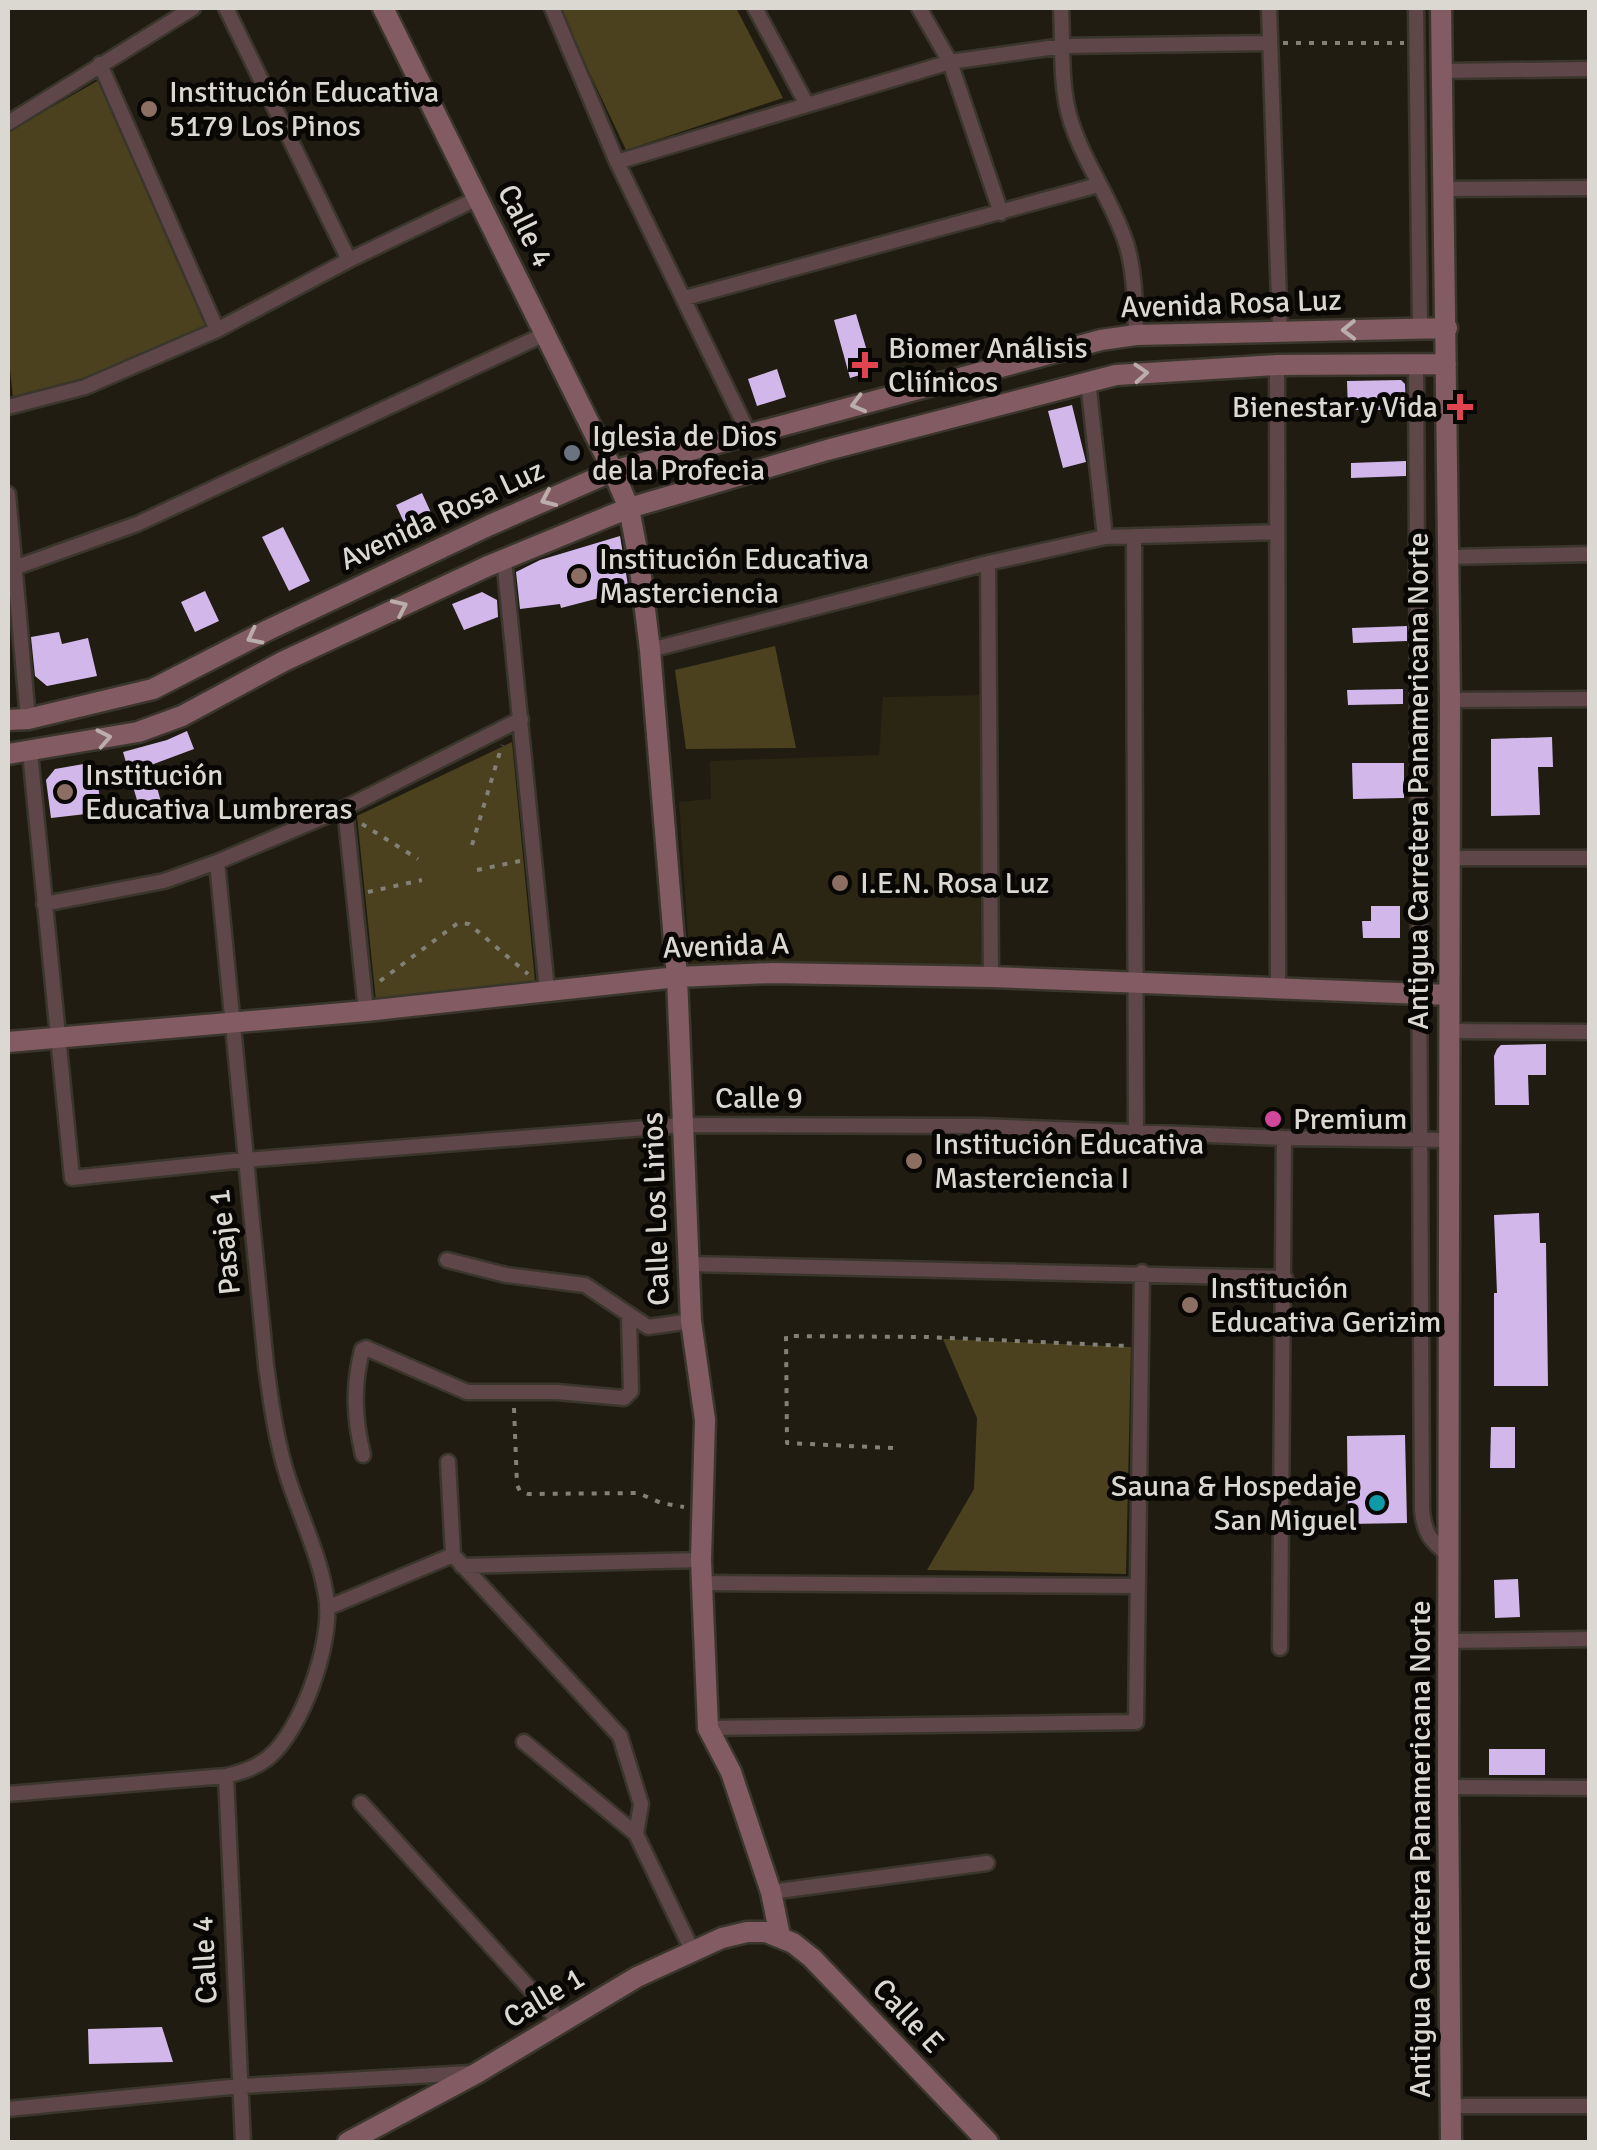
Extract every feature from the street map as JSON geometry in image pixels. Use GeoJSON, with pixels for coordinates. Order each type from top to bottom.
{"type":"FeatureCollection","features":[{"type":"Feature","properties":{"kind":"street"},"geometry":{"type":"LineString","coordinates":[[8,123],[192,8]]}},
{"type":"Feature","properties":{"kind":"street"},"geometry":{"type":"LineString","coordinates":[[226,8],[348,260]]}},
{"type":"Feature","properties":{"kind":"street","name":"Calle 4"},"geometry":{"type":"LineString","coordinates":[[382,8],[613,470]]}},
{"type":"Feature","properties":{"kind":"street"},"geometry":{"type":"LineString","coordinates":[[552,8],[616,162],[750,434]]}},
{"type":"Feature","properties":{"kind":"street"},"geometry":{"type":"LineString","coordinates":[[755,8],[806,103]]}},
{"type":"Feature","properties":{"kind":"street"},"geometry":{"type":"LineString","coordinates":[[919,8],[950,62],[1001,212]]}},
{"type":"Feature","properties":{"kind":"street"},"geometry":{"type":"LineString","coordinates":[[1061,8],[1068,111],[1131,260],[1136,335]]}},
{"type":"Feature","properties":{"kind":"street"},"geometry":{"type":"LineString","coordinates":[[1269,8],[1280,332]]}},
{"type":"Feature","properties":{"kind":"street"},"geometry":{"type":"LineString","coordinates":[[1416,8],[1420,328]]}},
{"type":"Feature","properties":{"kind":"street","name":"Antigua Carretera Panamericana Norte"},"geometry":{"type":"LineString","coordinates":[[1441,8],[1450,700],[1447,1140],[1451,2142]]}},
{"type":"Feature","properties":{"kind":"street"},"geometry":{"type":"LineString","coordinates":[[616,162],[950,62],[1063,46],[1268,43]]}},
{"type":"Feature","properties":{"kind":"street"},"geometry":{"type":"LineString","coordinates":[[100,64],[217,330]]}},
{"type":"Feature","properties":{"kind":"street"},"geometry":{"type":"LineString","coordinates":[[1442,71],[1590,69]]}},
{"type":"Feature","properties":{"kind":"street"},"geometry":{"type":"LineString","coordinates":[[685,298],[1098,185]]}},
{"type":"Feature","properties":{"kind":"street"},"geometry":{"type":"LineString","coordinates":[[1443,190],[1590,188]]}},
{"type":"Feature","properties":{"kind":"street"},"geometry":{"type":"LineString","coordinates":[[8,406],[85,387],[217,330],[348,260],[478,198]]}},
{"type":"Feature","properties":{"kind":"street","name":"Avenida Rosa Luz"},"geometry":{"type":"LineString","coordinates":[[18,720],[153,689],[490,524],[613,470],[1059,349],[1136,335],[1446,328]]}},
{"type":"Feature","properties":{"kind":"street"},"geometry":{"type":"LineString","coordinates":[[14,568],[137,524],[545,334]]}},
{"type":"Feature","properties":{"kind":"street","name":"Antigua Carretera Panamericana Norte"},"geometry":{"type":"LineString","coordinates":[[1416,364],[1423,1528],[1448,1555]]}},
{"type":"Feature","properties":{"kind":"street","name":"Avenida Rosa Luz"},"geometry":{"type":"LineString","coordinates":[[8,754],[138,732],[182,716],[284,662],[504,560],[629,508],[827,450],[1116,375],[1277,365],[1446,364]]}},
{"type":"Feature","properties":{"kind":"street"},"geometry":{"type":"LineString","coordinates":[[1277,365],[1278,989]]}},
{"type":"Feature","properties":{"kind":"street"},"geometry":{"type":"LineString","coordinates":[[1088,381],[1105,537]]}},
{"type":"Feature","properties":{"kind":"street","name":"Calle Los Lirios"},"geometry":{"type":"LineString","coordinates":[[613,470],[629,508],[650,650],[677,976],[691,1321],[705,1420],[701,1560],[708,1728],[731,1772],[771,1892],[780,1936]]}},
{"type":"Feature","properties":{"kind":"street"},"geometry":{"type":"LineString","coordinates":[[8,494],[18,720]]}},
{"type":"Feature","properties":{"kind":"street"},"geometry":{"type":"LineString","coordinates":[[650,650],[1105,537],[1278,532]]}},
{"type":"Feature","properties":{"kind":"street"},"geometry":{"type":"LineString","coordinates":[[1134,536],[1136,1134]]}},
{"type":"Feature","properties":{"kind":"street"},"geometry":{"type":"LineString","coordinates":[[1449,557],[1590,554]]}},
{"type":"Feature","properties":{"kind":"street"},"geometry":{"type":"LineString","coordinates":[[504,560],[514,723],[534,858],[547,990]]}},
{"type":"Feature","properties":{"kind":"street"},"geometry":{"type":"LineString","coordinates":[[988,563],[991,976]]}},
{"type":"Feature","properties":{"kind":"street"},"geometry":{"type":"LineString","coordinates":[[1450,700],[1590,698]]}},
{"type":"Feature","properties":{"kind":"street"},"geometry":{"type":"LineString","coordinates":[[44,904],[164,880],[217,862],[346,811],[514,723]]}},
{"type":"Feature","properties":{"kind":"street"},"geometry":{"type":"LineString","coordinates":[[30,752],[57,1038]]}},
{"type":"Feature","properties":{"kind":"street"},"geometry":{"type":"LineString","coordinates":[[346,811],[365,1002]]}},
{"type":"Feature","properties":{"kind":"street"},"geometry":{"type":"LineString","coordinates":[[1450,858],[1590,858]]}},
{"type":"Feature","properties":{"kind":"street","name":"Pasaje 1"},"geometry":{"type":"LineString","coordinates":[[217,862],[244,1160],[276,1432],[328,1608]]}},
{"type":"Feature","properties":{"kind":"street","name":"Avenida A"},"geometry":{"type":"LineString","coordinates":[[8,1042],[232,1020],[365,1002],[547,990],[677,976],[991,976],[1450,995]]}},
{"type":"Feature","properties":{"kind":"street"},"geometry":{"type":"LineString","coordinates":[[1448,1032],[1590,1032]]}},
{"type":"Feature","properties":{"kind":"street","name":"Calle 9"},"geometry":{"type":"LineString","coordinates":[[57,1038],[72,1178],[244,1160],[683,1126],[981,1126],[1136,1134],[1447,1140]]}},
{"type":"Feature","properties":{"kind":"street"},"geometry":{"type":"LineString","coordinates":[[1280,1648],[1284,1138]]}},
{"type":"Feature","properties":{"kind":"street"},"geometry":{"type":"LineString","coordinates":[[447,1260],[506,1275],[585,1285],[648,1327],[691,1321]]}},
{"type":"Feature","properties":{"kind":"street"},"geometry":{"type":"LineString","coordinates":[[689,1264],[1285,1278]]}},
{"type":"Feature","properties":{"kind":"street"},"geometry":{"type":"LineString","coordinates":[[708,1728],[1136,1722],[1142,1272]]}},
{"type":"Feature","properties":{"kind":"street"},"geometry":{"type":"LineString","coordinates":[[362,1455],[354,1380],[362,1350],[366,1348],[467,1392],[629,1396],[629,1317]]}},
{"type":"Feature","properties":{"kind":"street"},"geometry":{"type":"LineString","coordinates":[[448,1462],[458,1560],[620,1736],[641,1804],[636,1834]]}},
{"type":"Feature","properties":{"kind":"street"},"geometry":{"type":"LineString","coordinates":[[8,1794],[226,1776],[256,1766],[290,1732],[321,1655],[328,1608],[458,1560],[701,1560]]}},
{"type":"Feature","properties":{"kind":"street"},"geometry":{"type":"LineString","coordinates":[[702,1583],[1138,1586]]}},
{"type":"Feature","properties":{"kind":"street"},"geometry":{"type":"LineString","coordinates":[[1449,1641],[1590,1639]]}},
{"type":"Feature","properties":{"kind":"street"},"geometry":{"type":"LineString","coordinates":[[524,1742],[636,1834],[692,1950]]}},
{"type":"Feature","properties":{"kind":"street","name":"Calle 4"},"geometry":{"type":"LineString","coordinates":[[226,1776],[243,2142]]}},
{"type":"Feature","properties":{"kind":"street"},"geometry":{"type":"LineString","coordinates":[[1448,1786],[1590,1788]]}},
{"type":"Feature","properties":{"kind":"street"},"geometry":{"type":"LineString","coordinates":[[361,1803],[560,2022]]}},
{"type":"Feature","properties":{"kind":"street"},"geometry":{"type":"LineString","coordinates":[[771,1892],[987,1863]]}},
{"type":"Feature","properties":{"kind":"street","name":"Calle 1"},"geometry":{"type":"LineString","coordinates":[[348,2142],[477,2073],[637,1977],[692,1950],[747,1932],[780,1936]]}},
{"type":"Feature","properties":{"kind":"street","name":"Calle E"},"geometry":{"type":"LineString","coordinates":[[780,1936],[812,1958],[988,2142]]}},
{"type":"Feature","properties":{"kind":"street"},"geometry":{"type":"LineString","coordinates":[[8,2110],[240,2086],[477,2073]]}},
{"type":"Feature","properties":{"kind":"street"},"geometry":{"type":"LineString","coordinates":[[1451,2106],[1590,2106]]}},
{"type":"Feature","properties":{"kind":"path"},"geometry":{"type":"LineString","coordinates":[[1268,43],[1416,43]]}},
{"type":"Feature","properties":{"kind":"path"},"geometry":{"type":"LineString","coordinates":[[472,845],[514,723]]}},
{"type":"Feature","properties":{"kind":"path"},"geometry":{"type":"LineString","coordinates":[[346,811],[418,860]]}},
{"type":"Feature","properties":{"kind":"path"},"geometry":{"type":"LineString","coordinates":[[477,870],[534,858]]}},
{"type":"Feature","properties":{"kind":"path"},"geometry":{"type":"LineString","coordinates":[[354,895],[422,880]]}},
{"type":"Feature","properties":{"kind":"path"},"geometry":{"type":"LineString","coordinates":[[365,1002],[458,923],[469,924],[547,990]]}},
{"type":"Feature","properties":{"kind":"path"},"geometry":{"type":"LineString","coordinates":[[893,1448],[787,1442],[786,1336],[1141,1346]]}},
{"type":"Feature","properties":{"kind":"path"},"geometry":{"type":"LineString","coordinates":[[514,1392],[520,1491],[638,1493],[661,1504],[704,1511]]}},
{"type":"Feature","properties":{"kind":"shaded area"},"geometry":{"type":"Polygon","coordinates":[[[559,8],[736,8],[783,98],[626,150],[559,8]]]}},
{"type":"Feature","properties":{"kind":"shaded area"},"geometry":{"type":"Polygon","coordinates":[[[99,80],[210,324],[84,378],[13,398],[8,350],[8,132],[99,80]]]}},
{"type":"Feature","properties":{"kind":"shaded area"},"geometry":{"type":"Polygon","coordinates":[[[775,646],[796,748],[686,749],[675,670],[775,646]]]}},
{"type":"Feature","properties":{"kind":"shaded area","name":"I.E.N. Rosa Luz"},"geometry":{"type":"Polygon","coordinates":[[[986,695],[999,970],[690,964],[679,802],[711,799],[710,761],[879,755],[883,697],[986,695]]]}},
{"type":"Feature","properties":{"kind":"shaded area"},"geometry":{"type":"Polygon","coordinates":[[[512,742],[535,981],[376,1001],[357,816],[512,742]]]}},
{"type":"Feature","properties":{"kind":"shaded area"},"geometry":{"type":"Polygon","coordinates":[[[943,1339],[1131,1347],[1126,1574],[927,1570],[974,1489],[977,1418],[943,1339]]]}},
{"type":"Feature","properties":{"kind":"building"},"geometry":{"type":"Polygon","coordinates":[[[856,314],[873,371],[850,378],[834,320],[856,314]]]}},
{"type":"Feature","properties":{"kind":"building"},"geometry":{"type":"Polygon","coordinates":[[[777,369],[786,397],[757,406],[748,379],[777,369]]]}},
{"type":"Feature","properties":{"kind":"building"},"geometry":{"type":"Polygon","coordinates":[[[1401,380],[1405,384],[1406,410],[1348,410],[1347,381],[1401,380]]]}},
{"type":"Feature","properties":{"kind":"building"},"geometry":{"type":"Polygon","coordinates":[[[1072,405],[1086,462],[1063,468],[1048,411],[1072,405]]]}},
{"type":"Feature","properties":{"kind":"building"},"geometry":{"type":"Polygon","coordinates":[[[1406,461],[1406,476],[1351,478],[1351,463],[1406,461]]]}},
{"type":"Feature","properties":{"kind":"building"},"geometry":{"type":"Polygon","coordinates":[[[422,493],[433,517],[407,529],[396,505],[422,493]]]}},
{"type":"Feature","properties":{"kind":"building"},"geometry":{"type":"Polygon","coordinates":[[[283,527],[310,581],[289,591],[262,537],[283,527]]]}},
{"type":"Feature","properties":{"kind":"building"},"geometry":{"type":"Polygon","coordinates":[[[620,536],[630,598],[611,602],[607,596],[561,608],[560,604],[520,609],[516,572],[540,560],[620,536]]]}},
{"type":"Feature","properties":{"kind":"building"},"geometry":{"type":"Polygon","coordinates":[[[205,591],[219,621],[195,632],[181,602],[205,591]]]}},
{"type":"Feature","properties":{"kind":"building"},"geometry":{"type":"Polygon","coordinates":[[[482,592],[497,600],[498,617],[464,630],[452,604],[482,592]]]}},
{"type":"Feature","properties":{"kind":"building"},"geometry":{"type":"Polygon","coordinates":[[[1407,626],[1407,641],[1353,643],[1352,628],[1407,626]]]}},
{"type":"Feature","properties":{"kind":"building"},"geometry":{"type":"Polygon","coordinates":[[[59,632],[62,644],[88,638],[97,676],[47,686],[35,676],[31,637],[59,632]]]}},
{"type":"Feature","properties":{"kind":"building"},"geometry":{"type":"Polygon","coordinates":[[[1403,689],[1403,704],[1348,705],[1347,690],[1403,689]]]}},
{"type":"Feature","properties":{"kind":"building"},"geometry":{"type":"Polygon","coordinates":[[[187,731],[194,749],[151,765],[161,802],[139,807],[123,752],[187,731]]]}},
{"type":"Feature","properties":{"kind":"building"},"geometry":{"type":"Polygon","coordinates":[[[1552,737],[1553,767],[1538,767],[1540,815],[1491,816],[1491,739],[1552,737]]]}},
{"type":"Feature","properties":{"kind":"building","name":"Institución Educativa Lumbreras"},"geometry":{"type":"Polygon","coordinates":[[[95,762],[100,800],[84,803],[86,814],[51,818],[46,780],[55,769],[95,762]]]}},
{"type":"Feature","properties":{"kind":"building"},"geometry":{"type":"Polygon","coordinates":[[[1352,763],[1404,763],[1404,798],[1353,799],[1352,763]]]}},
{"type":"Feature","properties":{"kind":"building"},"geometry":{"type":"Polygon","coordinates":[[[1371,906],[1400,906],[1400,938],[1363,938],[1362,921],[1371,921],[1371,906]]]}},
{"type":"Feature","properties":{"kind":"building"},"geometry":{"type":"Polygon","coordinates":[[[1546,1044],[1546,1075],[1528,1075],[1529,1105],[1495,1105],[1497,1049],[1501,1045],[1546,1044]]]}},
{"type":"Feature","properties":{"kind":"building"},"geometry":{"type":"Polygon","coordinates":[[[1539,1213],[1540,1243],[1546,1243],[1548,1386],[1494,1386],[1494,1215],[1539,1213]]]}},
{"type":"Feature","properties":{"kind":"building"},"geometry":{"type":"Polygon","coordinates":[[[1491,1427],[1515,1427],[1515,1468],[1490,1468],[1491,1427]]]}},
{"type":"Feature","properties":{"kind":"building"},"geometry":{"type":"Polygon","coordinates":[[[1405,1435],[1407,1523],[1348,1524],[1347,1436],[1405,1435]]]}},
{"type":"Feature","properties":{"kind":"building"},"geometry":{"type":"Polygon","coordinates":[[[1518,1579],[1520,1617],[1495,1618],[1494,1580],[1518,1579]]]}},
{"type":"Feature","properties":{"kind":"building"},"geometry":{"type":"Polygon","coordinates":[[[1489,1749],[1545,1749],[1545,1775],[1489,1775],[1489,1749]]]}},
{"type":"Feature","properties":{"kind":"building"},"geometry":{"type":"Polygon","coordinates":[[[162,2027],[173,2062],[89,2064],[88,2029],[162,2027]]]}},
{"type":"Feature","properties":{"kind":"place","name":"Institución Educativa 5179 Los Pinos"},"geometry":{"type":"Point","coordinates":[149,109]}},
{"type":"Feature","properties":{"kind":"place","name":"Biomer Análisis Cliínicos"},"geometry":{"type":"Point","coordinates":[865,365]}},
{"type":"Feature","properties":{"kind":"place","name":"Bienestar y Vida"},"geometry":{"type":"Point","coordinates":[1460,407]}},
{"type":"Feature","properties":{"kind":"place","name":"Iglesia de Dios de la Profecia"},"geometry":{"type":"Point","coordinates":[572,453]}},
{"type":"Feature","properties":{"kind":"place","name":"Institución Educativa Masterciencia"},"geometry":{"type":"Point","coordinates":[579,576]}},
{"type":"Feature","properties":{"kind":"place","name":"Institución Educativa Lumbreras"},"geometry":{"type":"Point","coordinates":[65,792]}},
{"type":"Feature","properties":{"kind":"place","name":"I.E.N. Rosa Luz"},"geometry":{"type":"Point","coordinates":[840,883]}},
{"type":"Feature","properties":{"kind":"place","name":"Premium"},"geometry":{"type":"Point","coordinates":[1273,1119]}},
{"type":"Feature","properties":{"kind":"place","name":"Institución Educativa Masterciencia I"},"geometry":{"type":"Point","coordinates":[914,1161]}},
{"type":"Feature","properties":{"kind":"place","name":"Institución Educativa Gerizim"},"geometry":{"type":"Point","coordinates":[1190,1305]}},
{"type":"Feature","properties":{"kind":"place","name":"Sauna & Hospedaje San Miguel"},"geometry":{"type":"Point","coordinates":[1377,1503]}}]}
